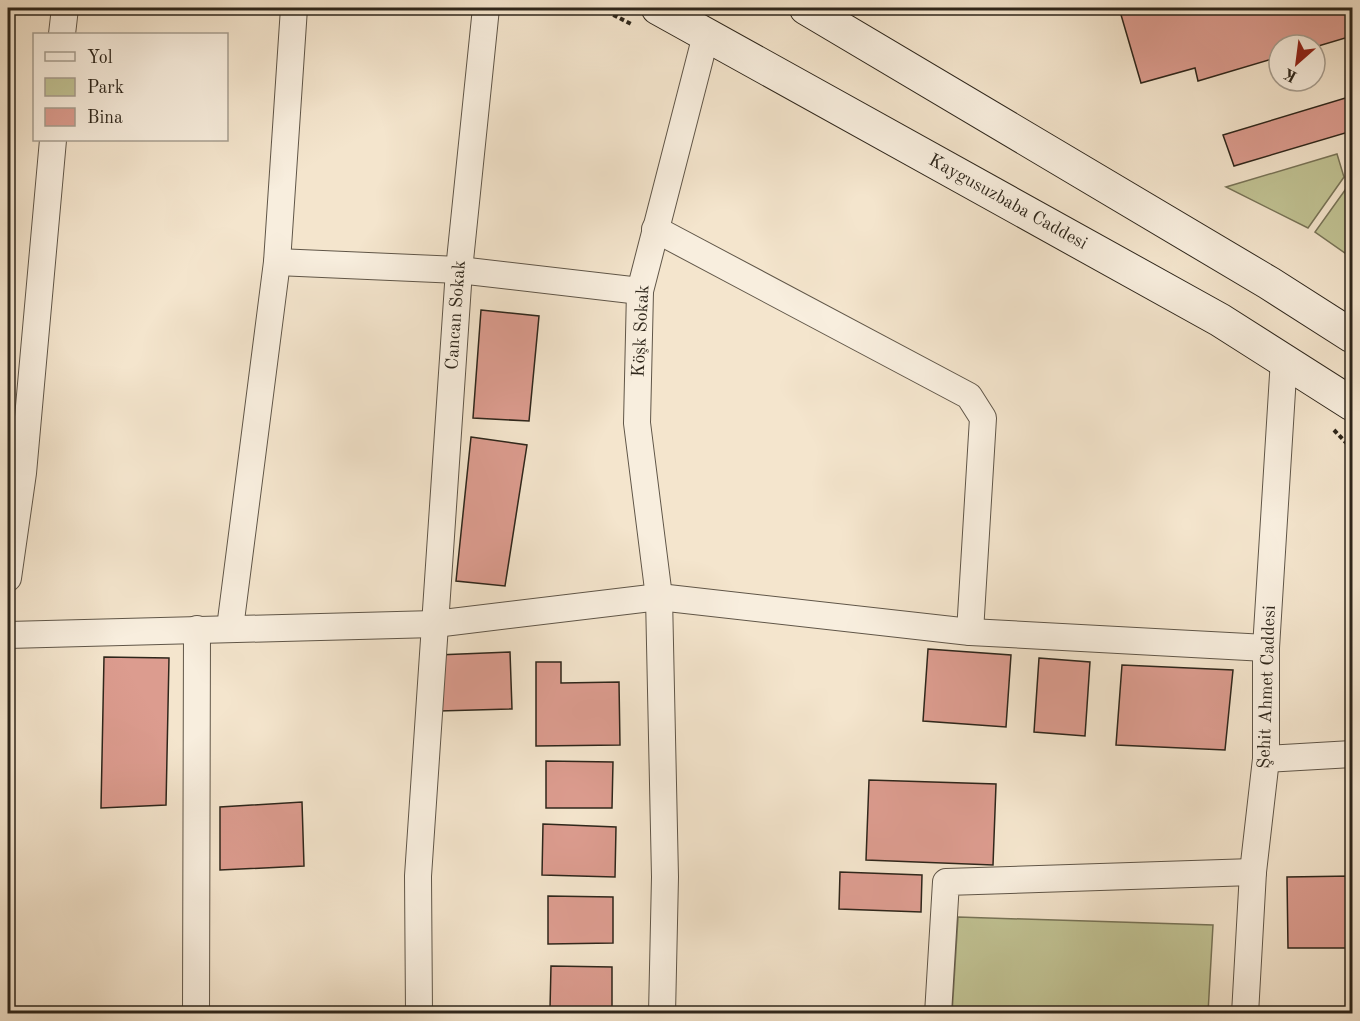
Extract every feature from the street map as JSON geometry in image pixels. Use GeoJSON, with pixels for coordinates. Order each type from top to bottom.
{"type":"FeatureCollection","features":[{"type":"Feature","properties":{"kind":"main road","name":"Kaygusuzbaba Caddesi"},"geometry":{"type":"LineString","coordinates":[[658,8],[1220,320],[1353,404]]}},
{"type":"Feature","properties":{"kind":"main road"},"geometry":{"type":"LineString","coordinates":[[806,8],[1258,276],[1353,336]]}},
{"type":"Feature","properties":{"kind":"street"},"geometry":{"type":"LineString","coordinates":[[63,33],[65,8]]}},
{"type":"Feature","properties":{"kind":"street"},"geometry":{"type":"LineString","coordinates":[[230,628],[277,262],[294,8]]}},
{"type":"Feature","properties":{"kind":"street","name":"Cancan Sokak"},"geometry":{"type":"LineString","coordinates":[[419,1014],[418,876],[459,270],[486,8]]}},
{"type":"Feature","properties":{"kind":"street","name":"Köşk Sokak"},"geometry":{"type":"LineString","coordinates":[[662,1014],[665,877],[659,597],[637,423],[640,291],[706,34]]}},
{"type":"Feature","properties":{"kind":"street"},"geometry":{"type":"LineString","coordinates":[[8,578],[23,473],[53,141]]}},
{"type":"Feature","properties":{"kind":"street"},"geometry":{"type":"LineString","coordinates":[[655,229],[969,396],[983,418],[970,632]]}},
{"type":"Feature","properties":{"kind":"street"},"geometry":{"type":"LineString","coordinates":[[277,262],[459,270],[640,291]]}},
{"type":"Feature","properties":{"kind":"street","name":"Şehit Ahmet Caddesi"},"geometry":{"type":"LineString","coordinates":[[1245,1014],[1253,872],[1266,759],[1266,648],[1284,359]]}},
{"type":"Feature","properties":{"kind":"street"},"geometry":{"type":"LineString","coordinates":[[8,635],[435,624],[659,597],[970,632],[1266,648]]}},
{"type":"Feature","properties":{"kind":"street"},"geometry":{"type":"LineString","coordinates":[[196,1014],[197,629]]}},
{"type":"Feature","properties":{"kind":"street"},"geometry":{"type":"LineString","coordinates":[[1266,759],[1353,754]]}},
{"type":"Feature","properties":{"kind":"street"},"geometry":{"type":"LineString","coordinates":[[938,1014],[946,882],[1253,872]]}},
{"type":"Feature","properties":{"kind":"green space"},"geometry":{"type":"Polygon","coordinates":[[[1337,154],[1344,177],[1308,228],[1226,187],[1337,154]]]}},
{"type":"Feature","properties":{"kind":"green space"},"geometry":{"type":"Polygon","coordinates":[[[1348,186],[1352,190],[1352,258],[1315,232],[1348,186]]]}},
{"type":"Feature","properties":{"kind":"green space"},"geometry":{"type":"Polygon","coordinates":[[[958,917],[1213,925],[1208,1013],[952,1013],[958,917]]]}},
{"type":"Feature","properties":{"kind":"building"},"geometry":{"type":"Polygon","coordinates":[[[1119,8],[1352,8],[1352,36],[1327,43],[1327,33],[1267,33],[1267,61],[1198,81],[1195,68],[1141,83],[1119,8]]]}},
{"type":"Feature","properties":{"kind":"building"},"geometry":{"type":"Polygon","coordinates":[[[1352,96],[1352,131],[1234,166],[1223,135],[1352,96]]]}},
{"type":"Feature","properties":{"kind":"building"},"geometry":{"type":"Polygon","coordinates":[[[481,310],[539,316],[529,421],[473,418],[481,310]]]}},
{"type":"Feature","properties":{"kind":"building"},"geometry":{"type":"Polygon","coordinates":[[[471,437],[527,445],[505,586],[456,581],[471,437]]]}},
{"type":"Feature","properties":{"kind":"building"},"geometry":{"type":"Polygon","coordinates":[[[928,649],[1011,655],[1006,727],[923,721],[928,649]]]}},
{"type":"Feature","properties":{"kind":"building"},"geometry":{"type":"Polygon","coordinates":[[[510,652],[512,709],[439,711],[437,655],[510,652]]]}},
{"type":"Feature","properties":{"kind":"building"},"geometry":{"type":"Polygon","coordinates":[[[104,657],[169,658],[166,805],[101,808],[104,657]]]}},
{"type":"Feature","properties":{"kind":"building"},"geometry":{"type":"Polygon","coordinates":[[[1039,658],[1090,662],[1085,736],[1034,732],[1039,658]]]}},
{"type":"Feature","properties":{"kind":"building"},"geometry":{"type":"Polygon","coordinates":[[[536,662],[561,662],[561,683],[619,682],[620,745],[536,746],[536,662]]]}},
{"type":"Feature","properties":{"kind":"building"},"geometry":{"type":"Polygon","coordinates":[[[1122,665],[1233,670],[1225,750],[1116,745],[1122,665]]]}},
{"type":"Feature","properties":{"kind":"building"},"geometry":{"type":"Polygon","coordinates":[[[546,761],[613,762],[612,808],[546,808],[546,761]]]}},
{"type":"Feature","properties":{"kind":"building"},"geometry":{"type":"Polygon","coordinates":[[[869,780],[996,784],[993,865],[866,860],[869,780]]]}},
{"type":"Feature","properties":{"kind":"building"},"geometry":{"type":"Polygon","coordinates":[[[302,802],[304,866],[220,870],[220,807],[302,802]]]}},
{"type":"Feature","properties":{"kind":"building"},"geometry":{"type":"Polygon","coordinates":[[[543,824],[616,827],[615,877],[542,875],[543,824]]]}},
{"type":"Feature","properties":{"kind":"building"},"geometry":{"type":"Polygon","coordinates":[[[840,872],[922,875],[921,912],[839,909],[840,872]]]}},
{"type":"Feature","properties":{"kind":"building"},"geometry":{"type":"Polygon","coordinates":[[[1352,876],[1352,948],[1288,948],[1287,877],[1352,876]]]}},
{"type":"Feature","properties":{"kind":"building"},"geometry":{"type":"Polygon","coordinates":[[[548,896],[613,897],[613,943],[548,944],[548,896]]]}},
{"type":"Feature","properties":{"kind":"building"},"geometry":{"type":"Polygon","coordinates":[[[551,966],[612,967],[612,1009],[550,1009],[551,966]]]}}]}
